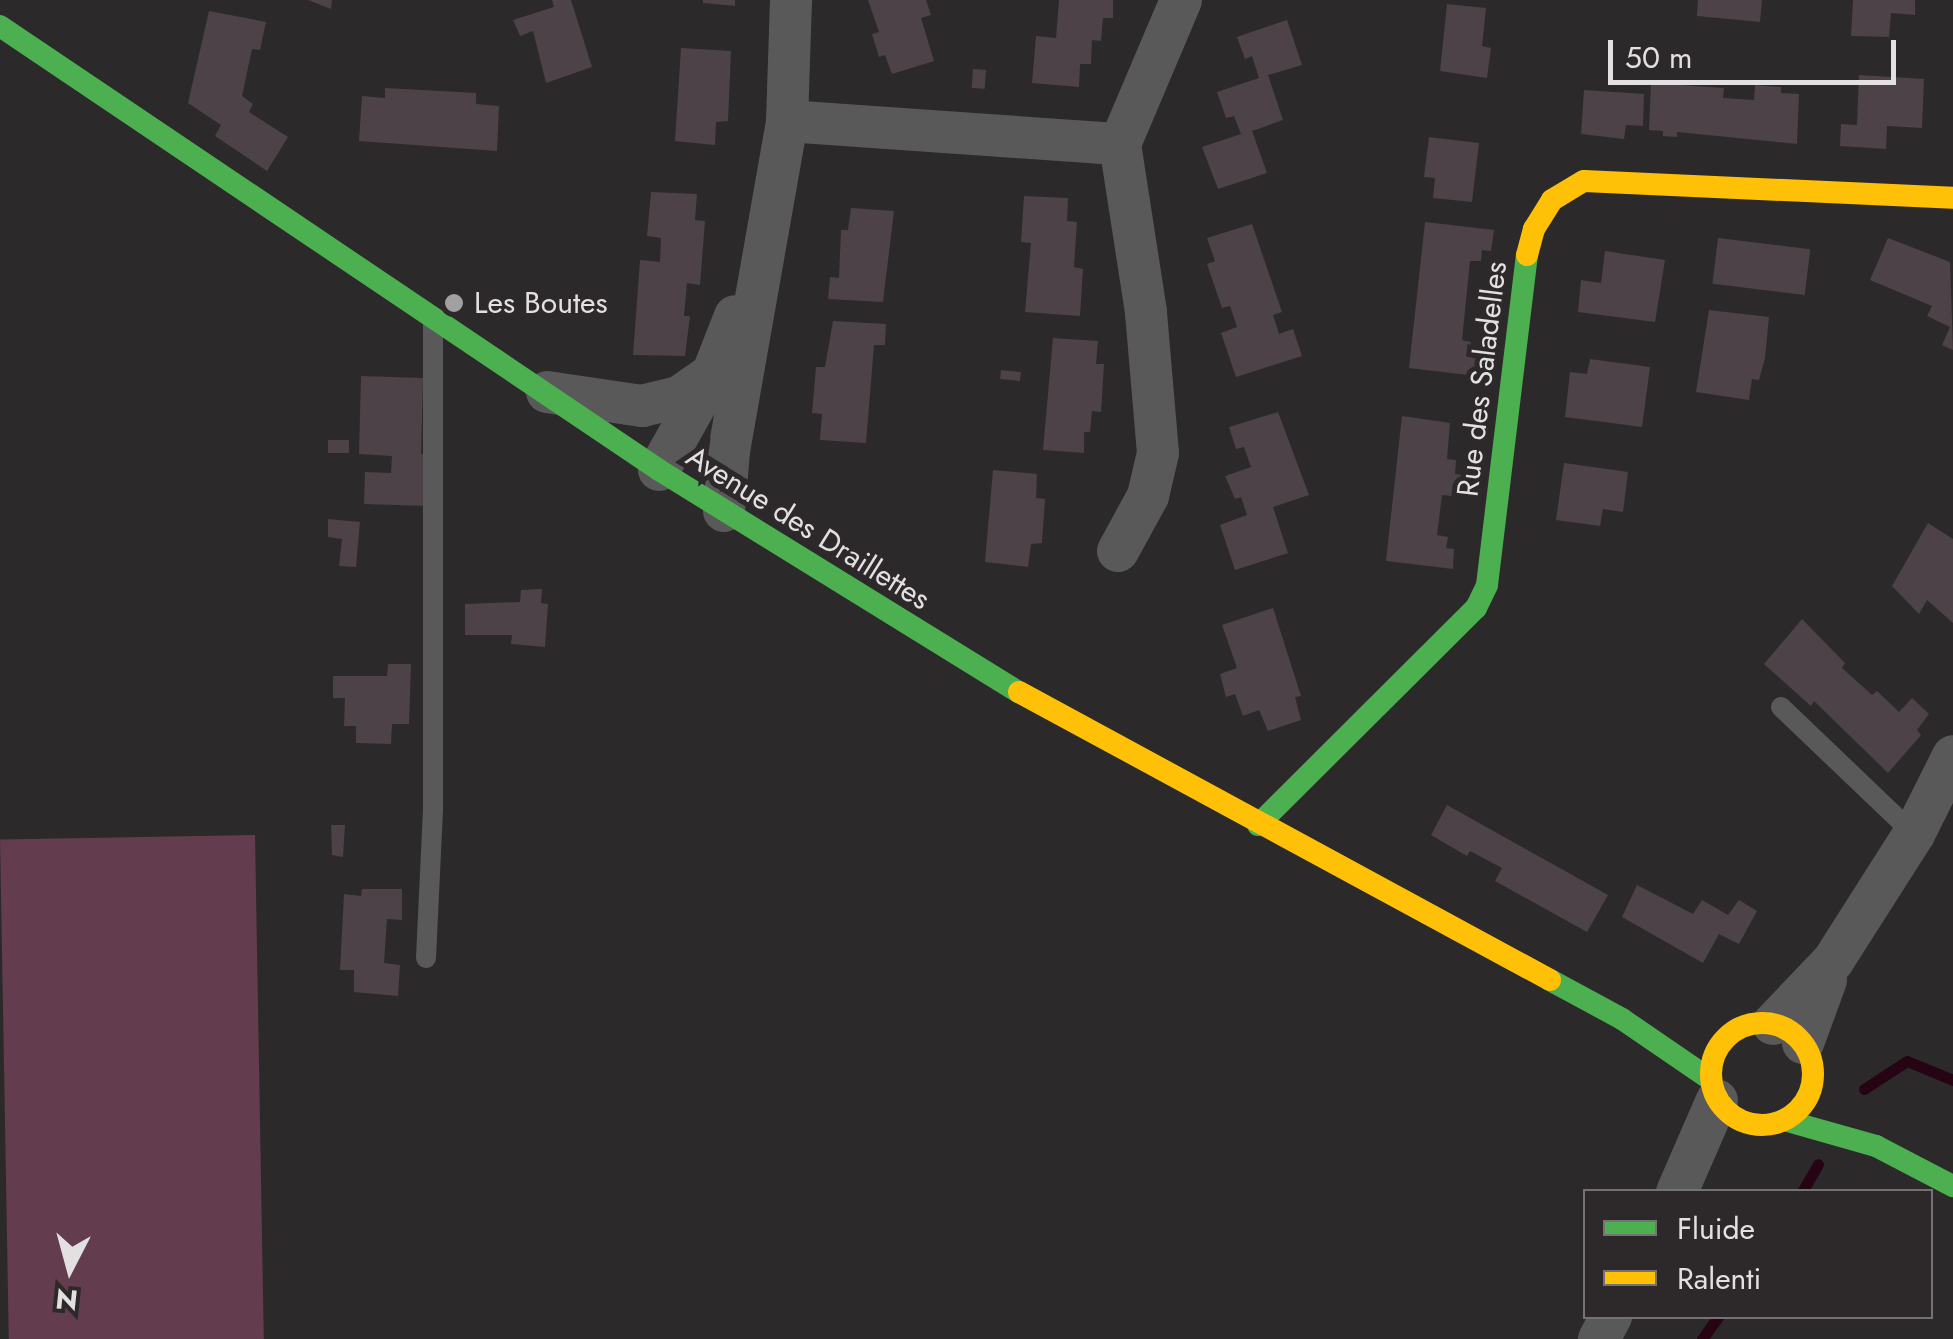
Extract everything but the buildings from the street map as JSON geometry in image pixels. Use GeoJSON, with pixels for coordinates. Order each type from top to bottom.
{"type":"FeatureCollection","features":[{"type":"Feature","properties":{"kind":"street"},"geometry":{"type":"LineString","coordinates":[[724,511],[729,451],[787,122],[791,0]]}},
{"type":"Feature","properties":{"kind":"street"},"geometry":{"type":"LineString","coordinates":[[1118,551],[1148,496],[1158,453],[1146,312],[1120,144],[1182,0]]}},
{"type":"Feature","properties":{"kind":"street","name":"Avenue des Draillettes"},"geometry":{"type":"LineString","coordinates":[[0,26],[660,470],[967,664],[1622,1019],[1723,1101]]}},
{"type":"Feature","properties":{"kind":"street"},"geometry":{"type":"LineString","coordinates":[[787,122],[1120,144]]}},
{"type":"Feature","properties":{"kind":"street","name":"Rue des Saladelles"},"geometry":{"type":"LineString","coordinates":[[1258,825],[1476,608],[1487,585],[1522,272],[1534,230],[1552,200],[1584,181],[1953,198]]}},
{"type":"Feature","properties":{"kind":"street"},"geometry":{"type":"LineString","coordinates":[[660,470],[712,374],[767,237]]}},
{"type":"Feature","properties":{"kind":"street"},"geometry":{"type":"LineString","coordinates":[[547,392],[642,406],[679,397],[712,374]]}},
{"type":"Feature","properties":{"kind":"street"},"geometry":{"type":"LineString","coordinates":[[1788,1033],[1914,834],[1953,756]]}},
{"type":"Feature","properties":{"kind":"street","name":"Avenue des Draillettes"},"geometry":{"type":"LineString","coordinates":[[1622,1019],[1723,1041]]}},
{"type":"Feature","properties":{"kind":"street"},"geometry":{"type":"LineString","coordinates":[[1828,1097],[1784,1120],[1756,1126],[1723,1101],[1711,1066],[1723,1041],[1746,1026],[1788,1033],[1810,1056],[1828,1097],[1876,1146]]}},
{"type":"Feature","properties":{"kind":"street"},"geometry":{"type":"LineString","coordinates":[[1685,1176],[1723,1101]]}},
{"type":"Feature","properties":{"kind":"street"},"geometry":{"type":"LineString","coordinates":[[1784,1120],[1876,1146],[1953,1186]]}},
{"type":"Feature","properties":{"kind":"lane"},"geometry":{"type":"LineString","coordinates":[[426,958],[433,810],[432,317]]}},
{"type":"Feature","properties":{"kind":"lane"},"geometry":{"type":"LineString","coordinates":[[1781,708],[1914,834]]}},
{"type":"Feature","properties":{"kind":"shaded area"},"geometry":{"type":"Polygon","coordinates":[[[255,835],[264,1339],[9,1339],[0,839],[255,835]]]}},
{"type":"Feature","properties":{"kind":"waterway"},"geometry":{"type":"LineString","coordinates":[[1864,1089],[1907,1061],[1953,1080]]}},
{"type":"Feature","properties":{"kind":"waterway"},"geometry":{"type":"LineString","coordinates":[[1804,1189],[1818,1164]]}},
{"type":"Feature","properties":{"kind":"waterway"},"geometry":{"type":"LineString","coordinates":[[1702,1339],[1717,1319]]}},
{"type":"Feature","properties":{"kind":"traffic: fast"},"geometry":{"type":"LineString","coordinates":[[0,26],[659,470],[1019,692]]}},
{"type":"Feature","properties":{"kind":"traffic: fast"},"geometry":{"type":"LineString","coordinates":[[1258,825],[1476,608],[1487,585],[1527,255]]}},
{"type":"Feature","properties":{"kind":"traffic: fast"},"geometry":{"type":"LineString","coordinates":[[1550,980],[1622,1019],[1711,1080]]}},
{"type":"Feature","properties":{"kind":"traffic: fast"},"geometry":{"type":"LineString","coordinates":[[1784,1120],[1876,1146],[1953,1186]]}},
{"type":"Feature","properties":{"kind":"traffic: slow"},"geometry":{"type":"LineString","coordinates":[[1527,255],[1534,229],[1552,200],[1584,181],[1953,198]]}},
{"type":"Feature","properties":{"kind":"traffic: slow"},"geometry":{"type":"LineString","coordinates":[[1019,692],[1550,980]]}},
{"type":"Feature","properties":{"kind":"traffic: slow"},"geometry":{"type":"LineString","coordinates":[[1762,1023],[1782,1027],[1798,1038],[1809,1054],[1813,1074],[1809,1094],[1798,1110],[1782,1121],[1762,1125],[1742,1121],[1726,1110],[1715,1094],[1711,1074],[1715,1054],[1726,1038],[1742,1027],[1762,1023]]}},
{"type":"Feature","properties":{"kind":"place","name":"Les Boutes"},"geometry":{"type":"Point","coordinates":[454,303]}}]}
